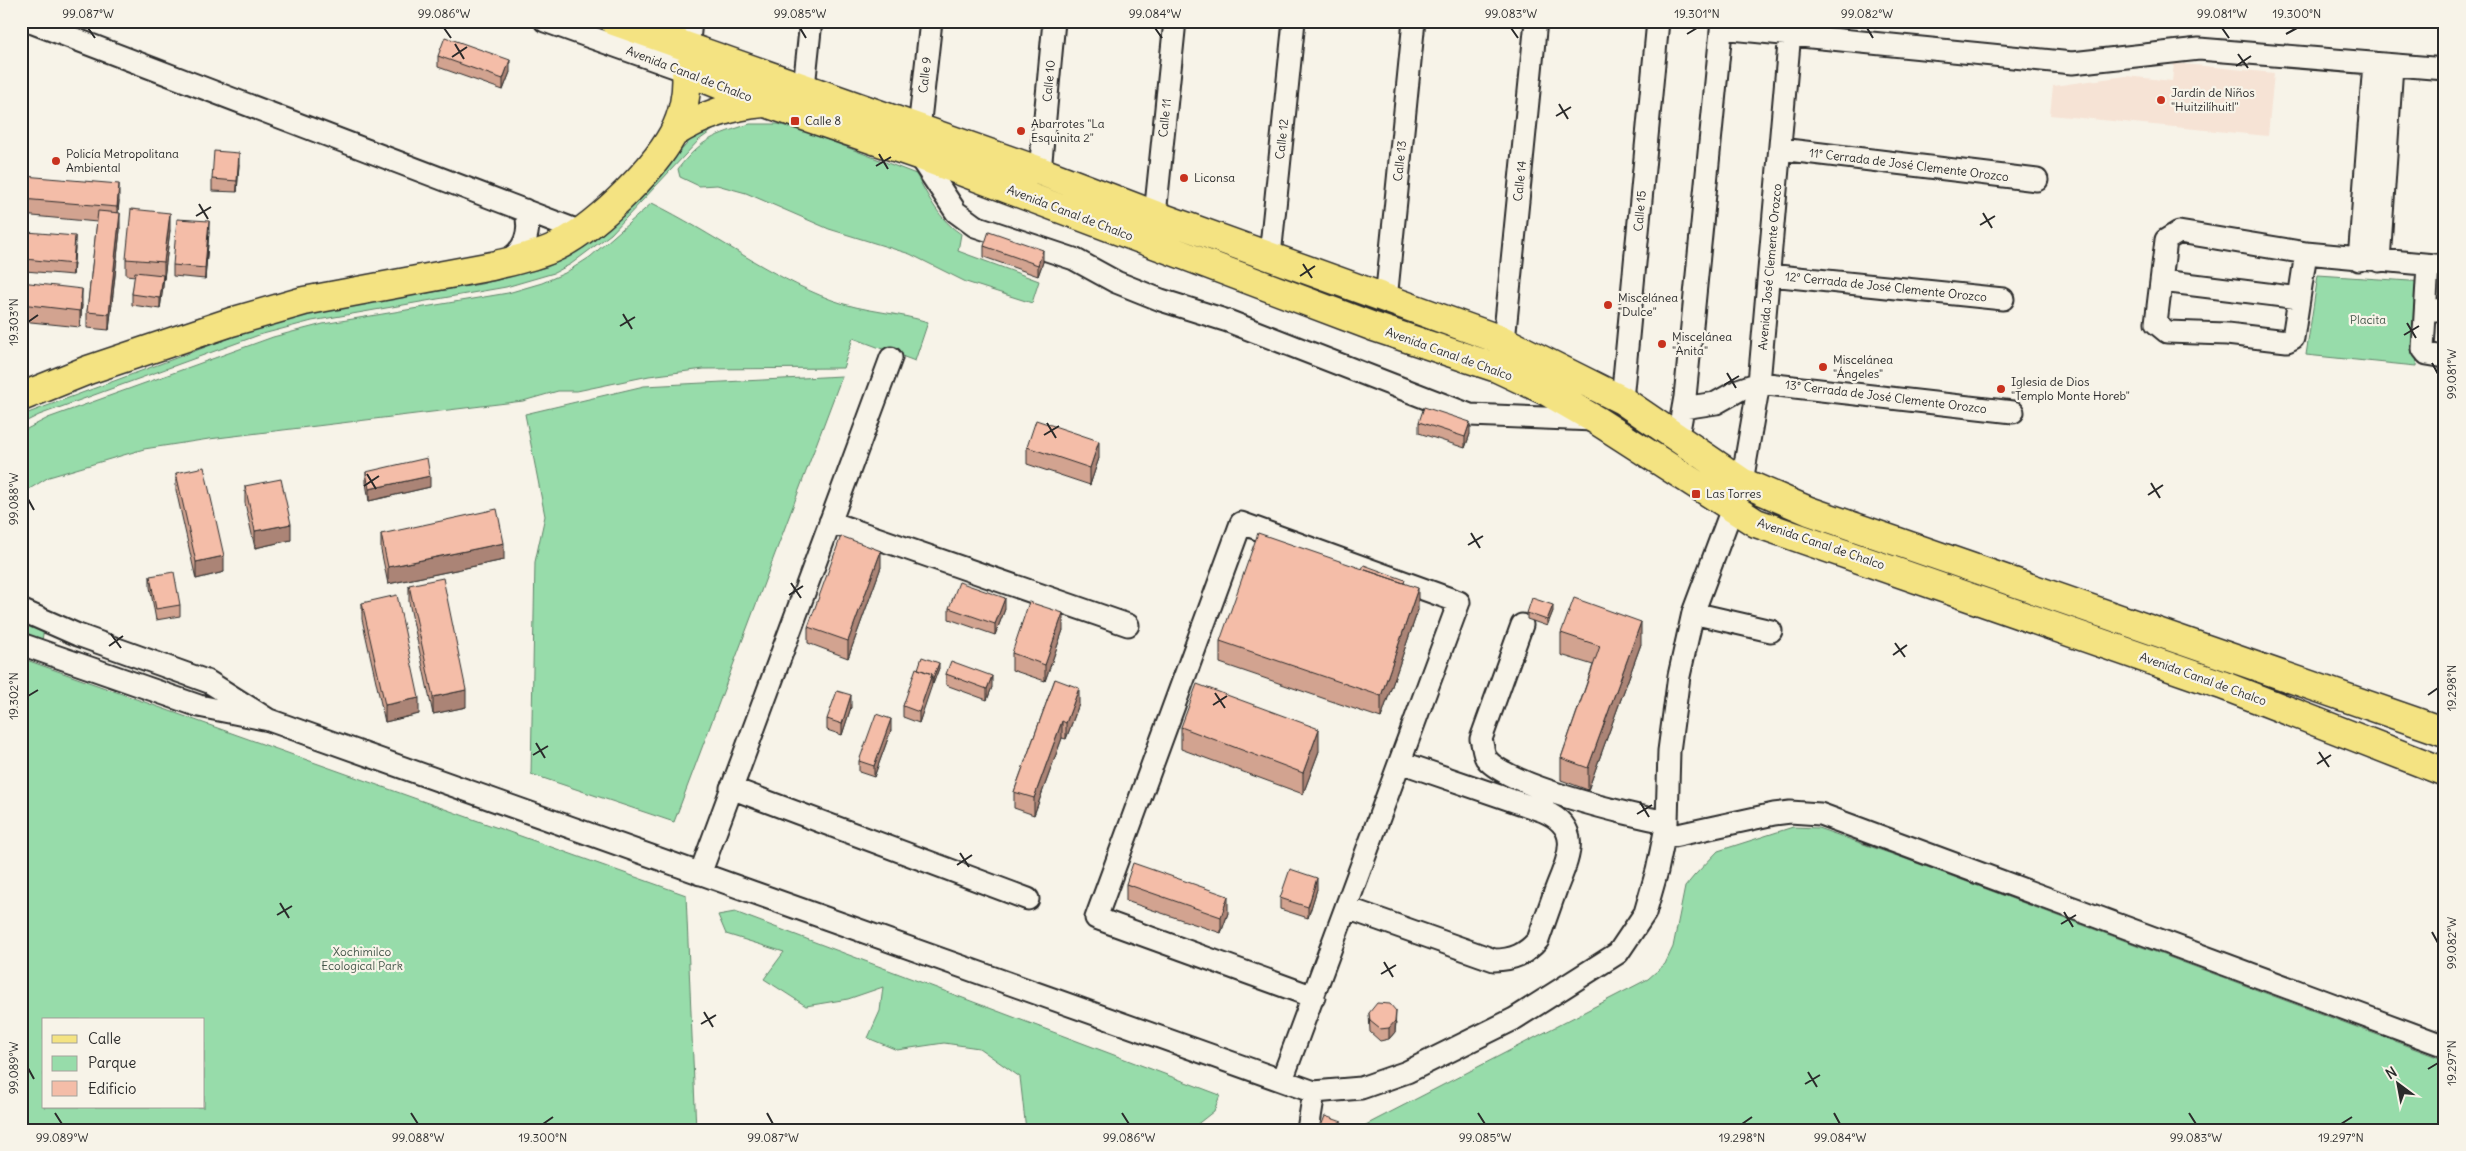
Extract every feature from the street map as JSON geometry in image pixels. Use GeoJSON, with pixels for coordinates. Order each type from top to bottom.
{"type":"FeatureCollection","features":[{"type":"Feature","properties":{"kind":"main road","name":"Avenida Canal de Chalco"},"geometry":{"type":"LineString","coordinates":[[614,21],[1040,170],[1155,215],[1386,300],[1504,341],[1622,400],[1674,438],[1742,482],[1809,511],[2445,732]]}},
{"type":"Feature","properties":{"kind":"main road","name":"Avenida Canal de Chalco"},"geometry":{"type":"LineString","coordinates":[[688,47],[766,103],[918,156],[1374,327],[1497,368],[1546,391],[1596,420],[1756,523],[2222,685],[2445,772]]}},
{"type":"Feature","properties":{"kind":"main road"},"geometry":{"type":"LineString","coordinates":[[669,140],[683,107],[687,85],[688,47]]}},
{"type":"Feature","properties":{"kind":"main road"},"geometry":{"type":"LineString","coordinates":[[21,397],[97,367],[231,322],[304,301],[501,264],[552,249],[581,232],[615,204],[669,140],[692,121],[726,109],[766,103]]}},
{"type":"Feature","properties":{"kind":"street"},"geometry":{"type":"LineString","coordinates":[[28,21],[581,232]]}},
{"type":"Feature","properties":{"kind":"street","name":"Avenida Canal de Chalco"},"geometry":{"type":"LineString","coordinates":[[545,21],[688,47]]}},
{"type":"Feature","properties":{"kind":"street"},"geometry":{"type":"LineString","coordinates":[[804,87],[811,21]]}},
{"type":"Feature","properties":{"kind":"street","name":"Calle 9"},"geometry":{"type":"LineString","coordinates":[[919,129],[931,21]]}},
{"type":"Feature","properties":{"kind":"street","name":"Calle 10"},"geometry":{"type":"LineString","coordinates":[[1040,170],[1054,21]]}},
{"type":"Feature","properties":{"kind":"street","name":"Calle 11"},"geometry":{"type":"LineString","coordinates":[[1155,215],[1174,21]]}},
{"type":"Feature","properties":{"kind":"street","name":"Calle 12"},"geometry":{"type":"LineString","coordinates":[[1270,256],[1294,21]]}},
{"type":"Feature","properties":{"kind":"street","name":"Calle 13"},"geometry":{"type":"LineString","coordinates":[[1386,300],[1414,21]]}},
{"type":"Feature","properties":{"kind":"street","name":"Calle 14"},"geometry":{"type":"LineString","coordinates":[[1504,341],[1536,21]]}},
{"type":"Feature","properties":{"kind":"street","name":"Calle 15"},"geometry":{"type":"LineString","coordinates":[[1622,400],[1658,21]]}},
{"type":"Feature","properties":{"kind":"street"},"geometry":{"type":"LineString","coordinates":[[1674,438],[1680,425],[1683,408],[1722,25],[1791,28],[2072,63],[2199,49],[2445,69]]}},
{"type":"Feature","properties":{"kind":"street","name":"Avenida José Clemente Orozco"},"geometry":{"type":"LineString","coordinates":[[1314,1092],[1361,1088],[1407,1072],[1514,1019],[1618,953],[1645,913],[1665,830],[1676,695],[1692,613],[1742,482],[1759,383],[1791,28]]}},
{"type":"Feature","properties":{"kind":"street"},"geometry":{"type":"LineString","coordinates":[[2369,260],[2383,64]]}},
{"type":"Feature","properties":{"kind":"street","name":"11° Cerrada de José Clemente Orozco"},"geometry":{"type":"LineString","coordinates":[[1780,149],[2037,180]]}},
{"type":"Feature","properties":{"kind":"street"},"geometry":{"type":"LineString","coordinates":[[918,156],[956,212],[975,226],[1074,258],[1116,282],[1161,300],[1228,321],[1470,415],[1596,420]]}},
{"type":"Feature","properties":{"kind":"street"},"geometry":{"type":"LineString","coordinates":[[501,264],[517,253],[523,246],[528,227],[525,210]]}},
{"type":"Feature","properties":{"kind":"street"},"geometry":{"type":"LineString","coordinates":[[2306,253],[2293,338],[2286,341],[2227,334],[2167,332],[2156,323],[2166,240],[2179,232],[2306,253],[2436,265],[2435,309],[2423,349],[2427,354],[2445,357]]}},
{"type":"Feature","properties":{"kind":"street","name":"12° Cerrada de José Clemente Orozco"},"geometry":{"type":"LineString","coordinates":[[1769,274],[2002,298]]}},
{"type":"Feature","properties":{"kind":"street"},"geometry":{"type":"LineString","coordinates":[[2162,281],[2299,298]]}},
{"type":"Feature","properties":{"kind":"street"},"geometry":{"type":"LineString","coordinates":[[700,874],[890,358]]}},
{"type":"Feature","properties":{"kind":"street"},"geometry":{"type":"LineString","coordinates":[[1683,408],[1716,403],[1741,389],[1759,383]]}},
{"type":"Feature","properties":{"kind":"street","name":"13° Cerrada de José Clemente Orozco"},"geometry":{"type":"LineString","coordinates":[[1759,383],[2013,412]]}},
{"type":"Feature","properties":{"kind":"street"},"geometry":{"type":"LineString","coordinates":[[830,522],[1128,624]]}},
{"type":"Feature","properties":{"kind":"street"},"geometry":{"type":"LineString","coordinates":[[1282,1080],[1314,996],[1459,602],[1241,523],[1096,918],[1314,996]]}},
{"type":"Feature","properties":{"kind":"street"},"geometry":{"type":"LineString","coordinates":[[21,610],[78,635],[209,682],[269,720]]}},
{"type":"Feature","properties":{"kind":"street"},"geometry":{"type":"LineString","coordinates":[[1692,613],[1771,631]]}},
{"type":"Feature","properties":{"kind":"street"},"geometry":{"type":"LineString","coordinates":[[1522,625],[1481,739],[1485,757],[1498,769],[1564,796],[1665,830],[1790,812],[1820,814],[2445,1046]]}},
{"type":"Feature","properties":{"kind":"street"},"geometry":{"type":"LineString","coordinates":[[69,660],[78,635]]}},
{"type":"Feature","properties":{"kind":"street"},"geometry":{"type":"LineString","coordinates":[[21,644],[199,706],[269,720],[1314,1092],[1308,1130]]}},
{"type":"Feature","properties":{"kind":"street"},"geometry":{"type":"LineString","coordinates":[[1346,908],[1494,960],[1516,957],[1524,953],[1538,940],[1570,853],[1568,835],[1559,820],[1544,811],[1400,762]]}},
{"type":"Feature","properties":{"kind":"street"},"geometry":{"type":"LineString","coordinates":[[731,788],[1028,899]]}},
{"type":"Feature","properties":{"kind":"shaded area","name":"Jardín de Niños \"Huitzilíhuitl\""},"geometry":{"type":"Polygon","coordinates":[[[2174,63],[2274,73],[2268,136],[2050,115],[2053,86],[2126,76],[2172,81],[2174,63]]]}},
{"type":"Feature","properties":{"kind":"green space"},"geometry":{"type":"Polygon","coordinates":[[[726,121],[736,122],[713,130],[699,140],[611,234],[571,264],[554,273],[506,287],[312,321],[259,335],[39,415],[21,424],[21,417],[28,413],[262,326],[319,311],[481,284],[547,267],[568,257],[599,237],[622,216],[694,136],[726,121]]]}},
{"type":"Feature","properties":{"kind":"green space"},"geometry":{"type":"Polygon","coordinates":[[[750,124],[778,124],[810,133],[916,174],[940,215],[961,234],[958,251],[1039,281],[1032,303],[966,282],[910,254],[829,229],[746,193],[717,185],[699,186],[680,177],[678,169],[702,144],[727,131],[750,124]]]}},
{"type":"Feature","properties":{"kind":"green space"},"geometry":{"type":"Polygon","coordinates":[[[652,203],[697,227],[763,267],[808,290],[844,304],[928,322],[915,361],[853,338],[843,368],[704,369],[649,376],[577,391],[558,391],[523,401],[209,439],[144,449],[49,477],[21,494],[21,432],[48,418],[273,337],[323,324],[508,293],[542,283],[565,273],[590,257],[652,203]]]}},
{"type":"Feature","properties":{"kind":"green space","name":"Placita"},"geometry":{"type":"Polygon","coordinates":[[[2318,275],[2425,282],[2416,366],[2306,355],[2318,275]]]}},
{"type":"Feature","properties":{"kind":"green space"},"geometry":{"type":"Polygon","coordinates":[[[842,376],[674,822],[531,774],[535,562],[545,516],[525,414],[644,386],[842,376]]]}},
{"type":"Feature","properties":{"kind":"green space"},"geometry":{"type":"Polygon","coordinates":[[[21,619],[44,629],[42,640],[38,641],[21,635],[21,619]]]}},
{"type":"Feature","properties":{"kind":"green space","name":"Xochimilco Ecological Park"},"geometry":{"type":"Polygon","coordinates":[[[21,658],[686,895],[696,1130],[21,1130],[21,658]]]}},
{"type":"Feature","properties":{"kind":"green space"},"geometry":{"type":"Polygon","coordinates":[[[1793,827],[1818,828],[1903,858],[2445,1060],[2445,1130],[1356,1130],[1648,979],[1665,964],[1673,947],[1685,887],[1694,876],[1718,851],[1793,827]]]}},
{"type":"Feature","properties":{"kind":"green space"},"geometry":{"type":"Polygon","coordinates":[[[735,912],[1220,1095],[1214,1111],[1190,1130],[1026,1130],[1020,1077],[979,1048],[944,1043],[897,1050],[868,1038],[880,1011],[883,987],[848,999],[806,1006],[764,979],[784,952],[726,934],[718,915],[735,912]]]}},
{"type":"Feature","properties":{"kind":"building"},"geometry":{"type":"Polygon","coordinates":[[[445,37],[510,60],[503,79],[438,56],[445,37]]]}},
{"type":"Feature","properties":{"kind":"building"},"geometry":{"type":"Polygon","coordinates":[[[214,151],[239,153],[237,181],[212,179],[214,151]]]}},
{"type":"Feature","properties":{"kind":"building"},"geometry":{"type":"Polygon","coordinates":[[[24,176],[119,184],[117,207],[22,199],[24,176]]]}},
{"type":"Feature","properties":{"kind":"building"},"geometry":{"type":"Polygon","coordinates":[[[131,209],[170,213],[164,262],[126,259],[131,209]]]}},
{"type":"Feature","properties":{"kind":"building"},"geometry":{"type":"Polygon","coordinates":[[[98,211],[120,213],[109,314],[87,312],[98,211]]]}},
{"type":"Feature","properties":{"kind":"building"},"geometry":{"type":"Polygon","coordinates":[[[177,219],[209,221],[205,268],[173,265],[177,219]]]}},
{"type":"Feature","properties":{"kind":"building"},"geometry":{"type":"Polygon","coordinates":[[[989,231],[1043,250],[1038,265],[984,246],[989,231]]]}},
{"type":"Feature","properties":{"kind":"building"},"geometry":{"type":"Polygon","coordinates":[[[27,232],[75,236],[73,264],[25,259],[27,232]]]}},
{"type":"Feature","properties":{"kind":"building"},"geometry":{"type":"Polygon","coordinates":[[[135,272],[163,275],[160,298],[132,294],[135,272]]]}},
{"type":"Feature","properties":{"kind":"building"},"geometry":{"type":"Polygon","coordinates":[[[21,282],[82,289],[80,311],[21,304],[21,282]]]}},
{"type":"Feature","properties":{"kind":"building"},"geometry":{"type":"Polygon","coordinates":[[[1424,407],[1470,422],[1465,437],[1419,422],[1424,407]]]}},
{"type":"Feature","properties":{"kind":"building"},"geometry":{"type":"Polygon","coordinates":[[[1036,420],[1099,441],[1090,468],[1027,447],[1036,420]]]}},
{"type":"Feature","properties":{"kind":"building"},"geometry":{"type":"Polygon","coordinates":[[[427,458],[430,476],[369,489],[366,472],[427,458]]]}},
{"type":"Feature","properties":{"kind":"building"},"geometry":{"type":"Polygon","coordinates":[[[204,467],[224,556],[196,562],[176,473],[204,467]]]}},
{"type":"Feature","properties":{"kind":"building"},"geometry":{"type":"Polygon","coordinates":[[[281,479],[291,524],[255,531],[245,486],[281,479]]]}},
{"type":"Feature","properties":{"kind":"building"},"geometry":{"type":"Polygon","coordinates":[[[497,509],[504,543],[388,567],[381,534],[497,509]]]}},
{"type":"Feature","properties":{"kind":"building"},"geometry":{"type":"Polygon","coordinates":[[[1258,533],[1418,588],[1381,696],[1220,641],[1258,533]]]}},
{"type":"Feature","properties":{"kind":"building"},"geometry":{"type":"Polygon","coordinates":[[[841,536],[881,551],[848,641],[808,627],[841,536]]]}},
{"type":"Feature","properties":{"kind":"building"},"geometry":{"type":"Polygon","coordinates":[[[1364,565],[1405,580],[1404,583],[1362,569],[1364,565]]]}},
{"type":"Feature","properties":{"kind":"building"},"geometry":{"type":"Polygon","coordinates":[[[174,572],[180,605],[156,609],[150,576],[174,572]]]}},
{"type":"Feature","properties":{"kind":"building"},"geometry":{"type":"Polygon","coordinates":[[[443,578],[466,690],[433,697],[409,585],[443,578]]]}},
{"type":"Feature","properties":{"kind":"building"},"geometry":{"type":"Polygon","coordinates":[[[959,582],[1005,598],[995,624],[949,608],[959,582]]]}},
{"type":"Feature","properties":{"kind":"building"},"geometry":{"type":"Polygon","coordinates":[[[397,595],[419,698],[385,705],[362,603],[397,595]]]}},
{"type":"Feature","properties":{"kind":"building"},"geometry":{"type":"Polygon","coordinates":[[[1532,598],[1553,605],[1547,620],[1527,613],[1532,598]]]}},
{"type":"Feature","properties":{"kind":"building"},"geometry":{"type":"Polygon","coordinates":[[[1574,598],[1641,622],[1588,768],[1561,758],[1600,646],[1561,633],[1574,598]]]}},
{"type":"Feature","properties":{"kind":"building"},"geometry":{"type":"Polygon","coordinates":[[[1029,602],[1063,613],[1045,665],[1012,653],[1029,602]]]}},
{"type":"Feature","properties":{"kind":"building"},"geometry":{"type":"Polygon","coordinates":[[[922,657],[939,663],[933,678],[932,674],[918,669],[922,657]]]}},
{"type":"Feature","properties":{"kind":"building"},"geometry":{"type":"Polygon","coordinates":[[[951,661],[992,676],[987,689],[946,674],[951,661]]]}},
{"type":"Feature","properties":{"kind":"building"},"geometry":{"type":"Polygon","coordinates":[[[916,668],[932,674],[919,712],[903,706],[916,668]]]}},
{"type":"Feature","properties":{"kind":"building"},"geometry":{"type":"Polygon","coordinates":[[[1055,679],[1079,688],[1066,723],[1062,721],[1034,798],[1014,792],[1055,679]]]}},
{"type":"Feature","properties":{"kind":"building"},"geometry":{"type":"Polygon","coordinates":[[[1197,684],[1319,729],[1303,773],[1181,727],[1197,684]]]}},
{"type":"Feature","properties":{"kind":"building"},"geometry":{"type":"Polygon","coordinates":[[[837,691],[851,695],[842,724],[827,719],[837,691]]]}},
{"type":"Feature","properties":{"kind":"building"},"geometry":{"type":"Polygon","coordinates":[[[876,714],[891,719],[874,766],[859,761],[876,714]]]}},
{"type":"Feature","properties":{"kind":"building"},"geometry":{"type":"Polygon","coordinates":[[[1133,863],[1228,896],[1221,917],[1126,884],[1133,863]]]}},
{"type":"Feature","properties":{"kind":"building"},"geometry":{"type":"Polygon","coordinates":[[[1290,869],[1317,878],[1308,907],[1280,898],[1290,869]]]}},
{"type":"Feature","properties":{"kind":"building"},"geometry":{"type":"Polygon","coordinates":[[[1377,1003],[1390,1004],[1396,1011],[1395,1021],[1389,1028],[1380,1029],[1370,1021],[1369,1013],[1377,1003]]]}},
{"type":"Feature","properties":{"kind":"building"},"geometry":{"type":"Polygon","coordinates":[[[1325,1116],[1342,1122],[1339,1130],[1320,1129],[1325,1116]]]}},
{"type":"Feature","properties":{"kind":"place","name":"Jardín de Niños \"Huitzilíhuitl\""},"geometry":{"type":"Point","coordinates":[2161,100]}},
{"type":"Feature","properties":{"kind":"place","name":"Calle 8"},"geometry":{"type":"Point","coordinates":[795,121]}},
{"type":"Feature","properties":{"kind":"place","name":"Abarrotes \"La Esquinita 2\""},"geometry":{"type":"Point","coordinates":[1021,131]}},
{"type":"Feature","properties":{"kind":"place","name":"Policía Metropolitana Ambiental"},"geometry":{"type":"Point","coordinates":[56,161]}},
{"type":"Feature","properties":{"kind":"place","name":"Liconsa"},"geometry":{"type":"Point","coordinates":[1184,178]}},
{"type":"Feature","properties":{"kind":"place","name":"Miscelánea \"Dulce\""},"geometry":{"type":"Point","coordinates":[1608,305]}},
{"type":"Feature","properties":{"kind":"place","name":"Miscelánea \"Anita\""},"geometry":{"type":"Point","coordinates":[1662,344]}},
{"type":"Feature","properties":{"kind":"place","name":"Miscelánea \"Ángeles\""},"geometry":{"type":"Point","coordinates":[1823,367]}},
{"type":"Feature","properties":{"kind":"place","name":"Iglesia de Dios \"Templo Monte Horeb\""},"geometry":{"type":"Point","coordinates":[2001,389]}},
{"type":"Feature","properties":{"kind":"place","name":"Las Torres"},"geometry":{"type":"Point","coordinates":[1696,494]}}]}
